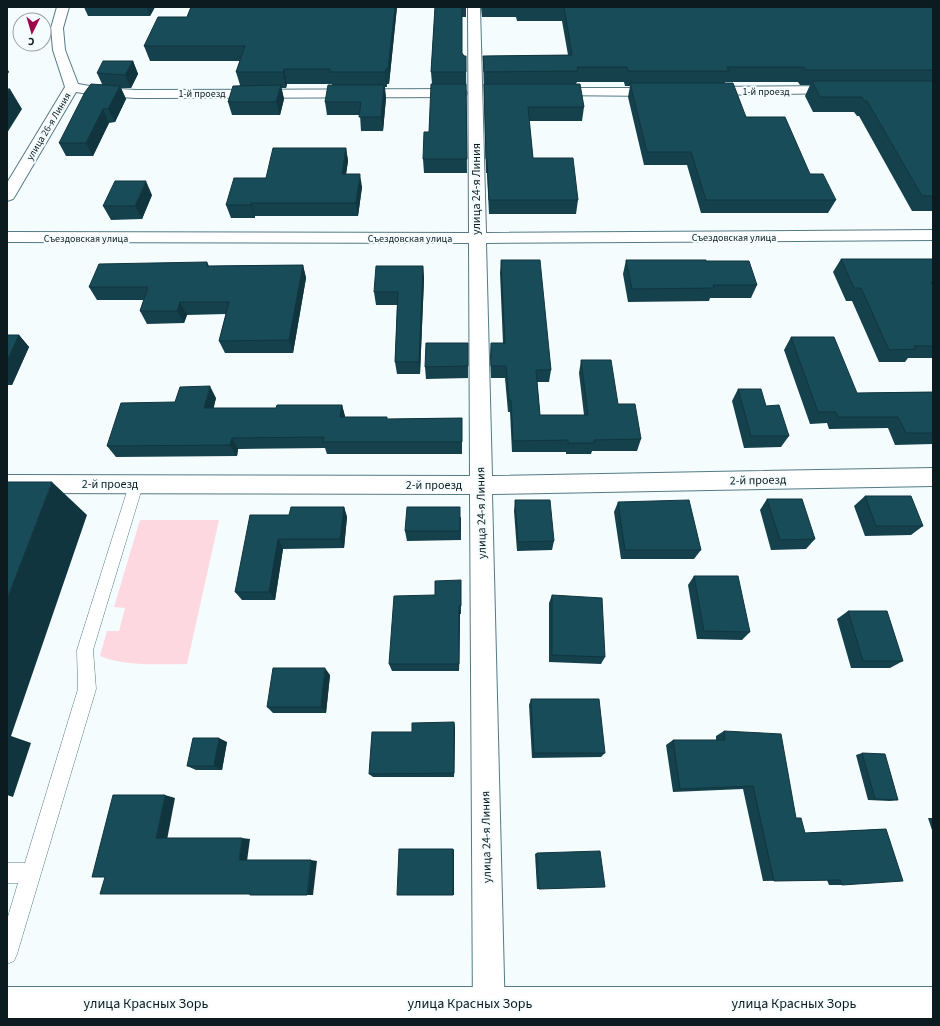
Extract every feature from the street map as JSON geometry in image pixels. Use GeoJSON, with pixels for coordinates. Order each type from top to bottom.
{"type":"FeatureCollection","features":[{"type":"Feature","properties":{"kind":"street","name":"улица 26-я Линия"},"geometry":{"type":"LineString","coordinates":[[7,196],[72,86],[59,50],[57,28],[63,7]]}},
{"type":"Feature","properties":{"kind":"street","name":"улица 24-я Линия"},"geometry":{"type":"LineString","coordinates":[[474,7],[484,93],[477,238],[488,1011]]}},
{"type":"Feature","properties":{"kind":"street","name":"1-й проезд"},"geometry":{"type":"LineString","coordinates":[[72,86],[102,92],[136,94],[484,93]]}},
{"type":"Feature","properties":{"kind":"street","name":"1-й проезд"},"geometry":{"type":"LineString","coordinates":[[696,91],[854,90]]}},
{"type":"Feature","properties":{"kind":"street"},"geometry":{"type":"LineString","coordinates":[[539,92],[673,91]]}},
{"type":"Feature","properties":{"kind":"street","name":"Съездовская улица"},"geometry":{"type":"LineString","coordinates":[[7,237],[477,238],[933,236]]}},
{"type":"Feature","properties":{"kind":"street","name":"2-й проезд"},"geometry":{"type":"LineString","coordinates":[[7,484],[480,485],[933,477]]}},
{"type":"Feature","properties":{"kind":"street","name":"улица Красных Зорь"},"geometry":{"type":"LineString","coordinates":[[7,1003],[488,1011],[933,1003]]}},
{"type":"Feature","properties":{"kind":"lane"},"geometry":{"type":"LineString","coordinates":[[7,954],[87,689],[85,650],[136,484]]}},
{"type":"Feature","properties":{"kind":"lane"},"geometry":{"type":"LineString","coordinates":[[7,873],[31,873]]}},
{"type":"Feature","properties":{"kind":"shaded area"},"geometry":{"type":"Polygon","coordinates":[[[140,520],[219,520],[187,664],[121,662],[100,656],[107,631],[119,631],[125,608],[114,607],[140,520]]]}},
{"type":"Feature","properties":{"kind":"building"},"geometry":{"type":"Polygon","coordinates":[[[191,7],[395,7],[388,69],[386,69],[385,72],[330,72],[330,69],[284,69],[283,72],[236,72],[245,46],[144,46],[158,17],[187,17],[191,7]]]}},
{"type":"Feature","properties":{"kind":"building"},"geometry":{"type":"Polygon","coordinates":[[[435,7],[462,7],[462,53],[466,56],[466,72],[431,72],[435,7]]]}},
{"type":"Feature","properties":{"kind":"building"},"geometry":{"type":"Polygon","coordinates":[[[564,7],[933,7],[933,70],[806,70],[804,67],[727,67],[729,71],[628,71],[627,67],[577,67],[578,71],[484,72],[483,56],[572,55],[564,7]]]}},
{"type":"Feature","properties":{"kind":"building"},"geometry":{"type":"Polygon","coordinates":[[[103,61],[133,61],[125,75],[97,73],[103,61]]]}},
{"type":"Feature","properties":{"kind":"building"},"geometry":{"type":"Polygon","coordinates":[[[812,81],[933,81],[933,196],[922,196],[867,101],[864,101],[862,97],[820,97],[812,81]]]}},
{"type":"Feature","properties":{"kind":"building"},"geometry":{"type":"Polygon","coordinates":[[[630,83],[733,83],[746,117],[785,117],[810,174],[823,174],[836,200],[706,200],[691,152],[647,152],[630,83]]]}},
{"type":"Feature","properties":{"kind":"building"},"geometry":{"type":"Polygon","coordinates":[[[91,84],[120,86],[108,109],[103,109],[86,143],[59,143],[85,92],[91,84]]]}},
{"type":"Feature","properties":{"kind":"building"},"geometry":{"type":"Polygon","coordinates":[[[431,84],[466,84],[467,159],[423,159],[424,132],[429,132],[431,84]]]}},
{"type":"Feature","properties":{"kind":"building"},"geometry":{"type":"Polygon","coordinates":[[[484,84],[580,84],[584,107],[528,107],[533,158],[573,158],[578,200],[489,200],[486,159],[484,84]]]}},
{"type":"Feature","properties":{"kind":"building"},"geometry":{"type":"Polygon","coordinates":[[[281,85],[276,102],[228,102],[233,86],[281,85]]]}},
{"type":"Feature","properties":{"kind":"building"},"geometry":{"type":"Polygon","coordinates":[[[328,85],[384,85],[381,117],[359,117],[361,102],[325,102],[328,85]]]}},
{"type":"Feature","properties":{"kind":"building"},"geometry":{"type":"Polygon","coordinates":[[[273,148],[346,148],[342,174],[360,174],[356,203],[251,203],[251,205],[226,205],[234,178],[266,178],[273,148]]]}},
{"type":"Feature","properties":{"kind":"building"},"geometry":{"type":"Polygon","coordinates":[[[115,181],[146,181],[135,206],[103,206],[115,181]]]}},
{"type":"Feature","properties":{"kind":"building"},"geometry":{"type":"Polygon","coordinates":[[[841,259],[933,259],[933,282],[931,282],[933,286],[933,346],[914,346],[916,349],[889,350],[861,288],[854,288],[841,259]]]}},
{"type":"Feature","properties":{"kind":"building"},"geometry":{"type":"Polygon","coordinates":[[[501,260],[540,260],[551,370],[536,370],[540,415],[588,415],[581,360],[611,360],[618,404],[635,404],[641,439],[594,440],[594,443],[568,443],[568,440],[513,441],[511,400],[509,400],[506,366],[491,366],[491,343],[505,343],[501,260]]]}},
{"type":"Feature","properties":{"kind":"building"},"geometry":{"type":"Polygon","coordinates":[[[626,260],[749,261],[757,285],[713,285],[714,288],[632,289],[626,260]]]}},
{"type":"Feature","properties":{"kind":"building"},"geometry":{"type":"Polygon","coordinates":[[[207,262],[207,266],[303,265],[289,340],[219,341],[229,302],[180,302],[177,311],[140,311],[148,287],[89,287],[99,264],[207,262]]]}},
{"type":"Feature","properties":{"kind":"building"},"geometry":{"type":"Polygon","coordinates":[[[376,266],[423,266],[419,362],[395,362],[398,292],[374,292],[376,266]]]}},
{"type":"Feature","properties":{"kind":"building"},"geometry":{"type":"Polygon","coordinates":[[[7,335],[19,335],[7,361],[7,335]]]}},
{"type":"Feature","properties":{"kind":"building"},"geometry":{"type":"Polygon","coordinates":[[[791,337],[834,337],[857,393],[933,392],[933,433],[906,433],[898,417],[838,417],[836,412],[818,412],[791,337]]]}},
{"type":"Feature","properties":{"kind":"building"},"geometry":{"type":"Polygon","coordinates":[[[426,343],[468,343],[468,366],[425,367],[426,343]]]}},
{"type":"Feature","properties":{"kind":"building"},"geometry":{"type":"Polygon","coordinates":[[[210,386],[204,408],[276,408],[277,405],[342,405],[340,417],[387,417],[387,419],[462,418],[462,442],[323,442],[324,437],[232,438],[230,445],[107,446],[121,403],[175,402],[180,387],[210,386]]]}},
{"type":"Feature","properties":{"kind":"building"},"geometry":{"type":"Polygon","coordinates":[[[738,389],[761,389],[766,406],[779,405],[789,436],[751,436],[738,389]]]}},
{"type":"Feature","properties":{"kind":"building"},"geometry":{"type":"Polygon","coordinates":[[[7,482],[52,482],[7,599],[7,482]]]}},
{"type":"Feature","properties":{"kind":"building"},"geometry":{"type":"Polygon","coordinates":[[[865,496],[911,496],[923,526],[876,526],[865,496]]]}},
{"type":"Feature","properties":{"kind":"building"},"geometry":{"type":"Polygon","coordinates":[[[767,499],[802,499],[815,539],[780,540],[767,499]]]}},
{"type":"Feature","properties":{"kind":"building"},"geometry":{"type":"Polygon","coordinates":[[[515,500],[550,500],[554,541],[518,542],[515,500]]]}},
{"type":"Feature","properties":{"kind":"building"},"geometry":{"type":"Polygon","coordinates":[[[689,500],[701,550],[625,550],[618,502],[689,500]]]}},
{"type":"Feature","properties":{"kind":"building"},"geometry":{"type":"Polygon","coordinates":[[[291,507],[344,507],[340,539],[278,539],[269,592],[235,592],[250,515],[289,515],[291,507]]]}},
{"type":"Feature","properties":{"kind":"building"},"geometry":{"type":"Polygon","coordinates":[[[407,507],[460,507],[460,531],[405,531],[407,507]]]}},
{"type":"Feature","properties":{"kind":"building"},"geometry":{"type":"Polygon","coordinates":[[[694,576],[738,576],[750,632],[704,631],[694,576]]]}},
{"type":"Feature","properties":{"kind":"building"},"geometry":{"type":"Polygon","coordinates":[[[461,580],[461,606],[459,606],[459,664],[389,664],[394,596],[435,595],[435,581],[461,580]]]}},
{"type":"Feature","properties":{"kind":"building"},"geometry":{"type":"Polygon","coordinates":[[[552,595],[602,598],[605,657],[552,655],[552,595]]]}},
{"type":"Feature","properties":{"kind":"building"},"geometry":{"type":"Polygon","coordinates":[[[848,611],[887,611],[903,661],[863,661],[848,611]]]}},
{"type":"Feature","properties":{"kind":"building"},"geometry":{"type":"Polygon","coordinates":[[[273,668],[325,668],[321,707],[267,707],[273,668]]]}},
{"type":"Feature","properties":{"kind":"building"},"geometry":{"type":"Polygon","coordinates":[[[531,699],[599,699],[605,753],[534,753],[531,699]]]}},
{"type":"Feature","properties":{"kind":"building"},"geometry":{"type":"Polygon","coordinates":[[[454,722],[454,773],[369,774],[372,732],[412,732],[412,723],[454,722]]]}},
{"type":"Feature","properties":{"kind":"building"},"geometry":{"type":"Polygon","coordinates":[[[724,731],[781,734],[796,818],[801,818],[805,833],[886,829],[903,881],[842,885],[840,880],[774,881],[753,786],[680,789],[673,740],[725,740],[724,731]]]}},
{"type":"Feature","properties":{"kind":"building"},"geometry":{"type":"Polygon","coordinates":[[[193,738],[219,738],[214,766],[187,766],[193,738]]]}},
{"type":"Feature","properties":{"kind":"building"},"geometry":{"type":"Polygon","coordinates":[[[862,753],[885,754],[898,800],[875,799],[862,753]]]}},
{"type":"Feature","properties":{"kind":"building"},"geometry":{"type":"Polygon","coordinates":[[[113,795],[165,795],[156,838],[242,838],[239,860],[311,860],[307,895],[100,894],[105,877],[92,877],[113,795]]]}},
{"type":"Feature","properties":{"kind":"building"},"geometry":{"type":"Polygon","coordinates":[[[399,849],[453,849],[453,895],[397,895],[399,849]]]}},
{"type":"Feature","properties":{"kind":"building"},"geometry":{"type":"Polygon","coordinates":[[[600,851],[605,887],[539,889],[537,853],[600,851]]]}}]}
